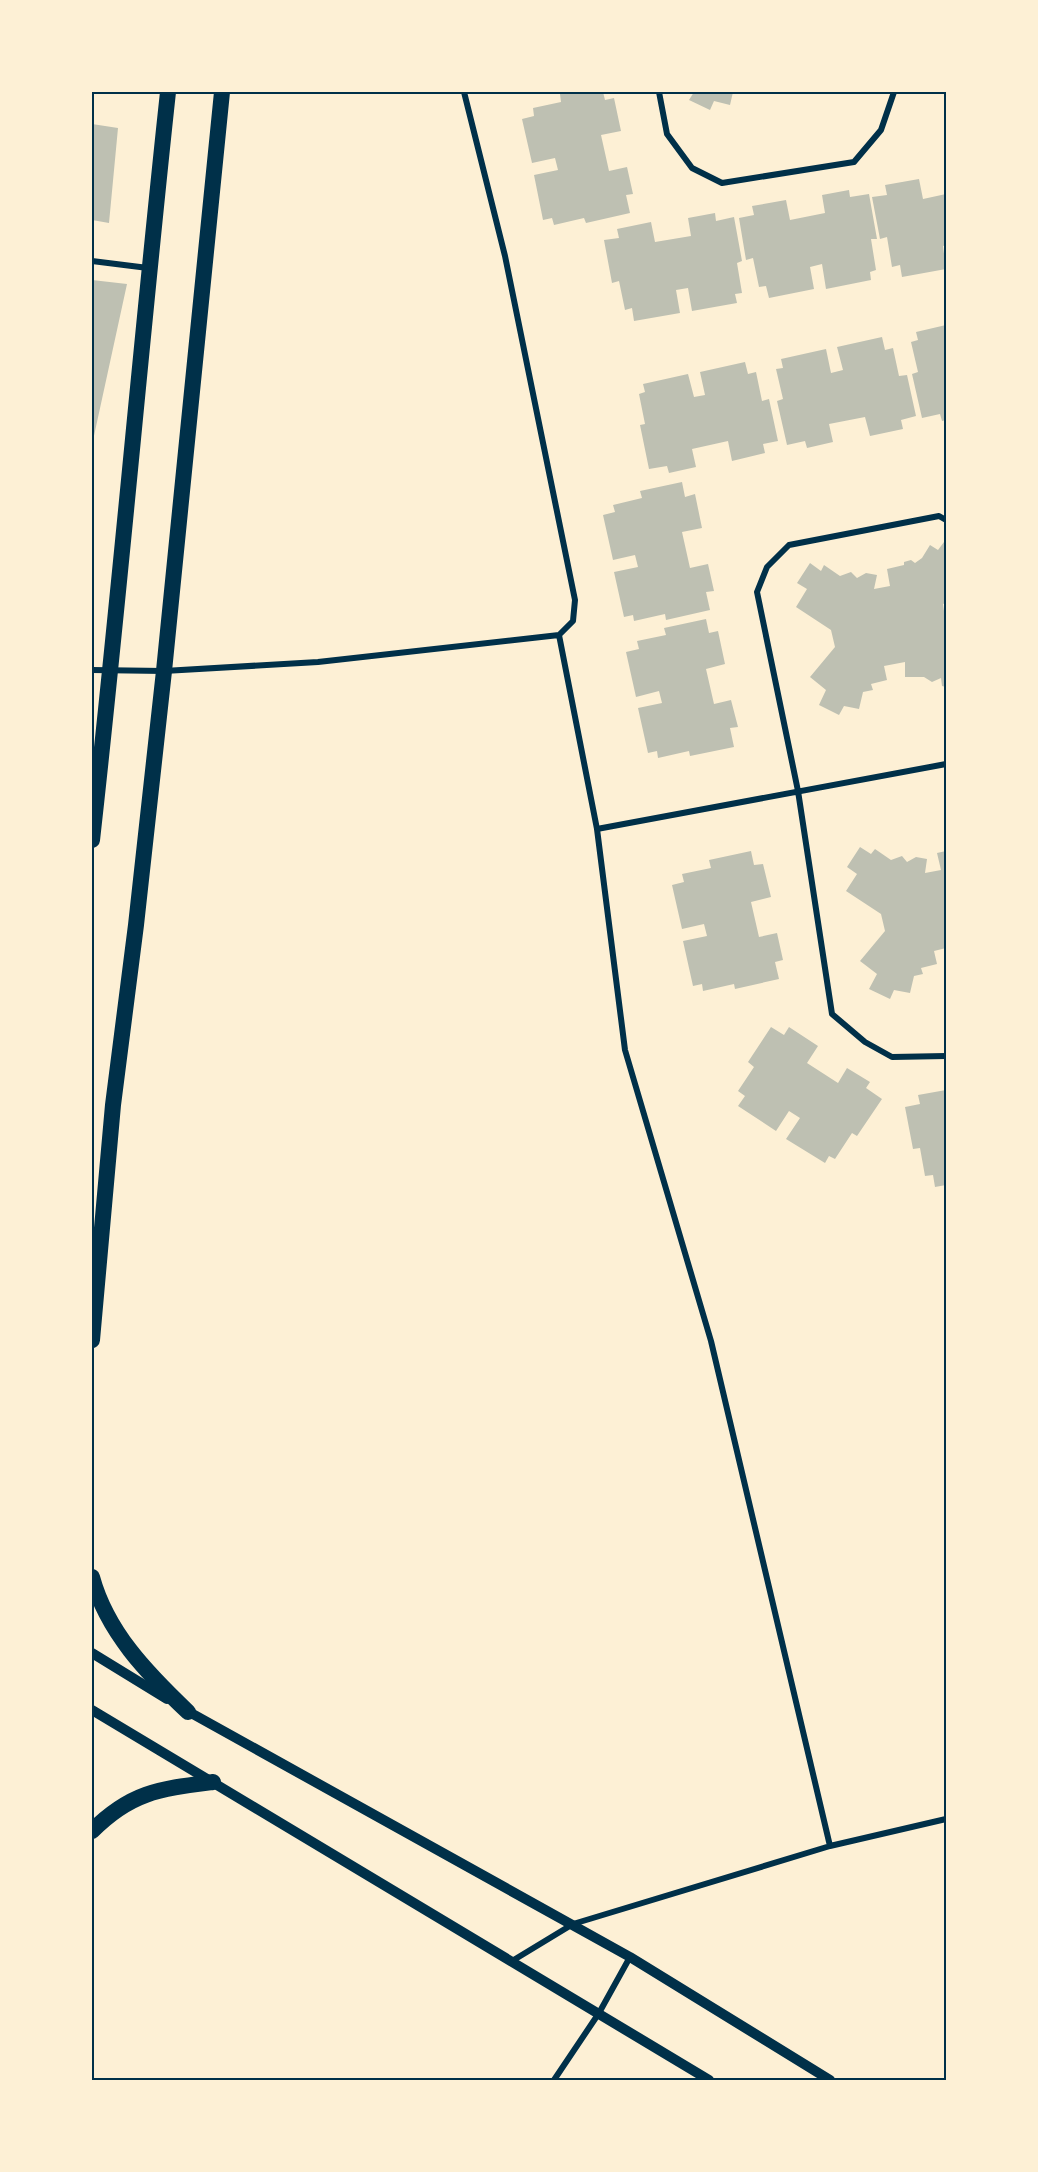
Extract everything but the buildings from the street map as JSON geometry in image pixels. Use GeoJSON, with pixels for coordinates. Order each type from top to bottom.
{"type":"FeatureCollection","features":[{"type":"Feature","properties":{"kind":"highway"},"geometry":{"type":"LineString","coordinates":[[92,840],[111,671],[168,92]]}},
{"type":"Feature","properties":{"kind":"highway"},"geometry":{"type":"LineString","coordinates":[[92,1340],[113,1105],[164,671],[222,92]]}},
{"type":"Feature","properties":{"kind":"highway"},"geometry":{"type":"LineString","coordinates":[[92,1577],[96,1592],[119,1637],[150,1677],[188,1712]]}},
{"type":"Feature","properties":{"kind":"highway"},"geometry":{"type":"LineString","coordinates":[[92,1831],[110,1813],[135,1797],[166,1788],[213,1782]]}},
{"type":"Feature","properties":{"kind":"street"},"geometry":{"type":"LineString","coordinates":[[92,670],[164,671],[318,662],[559,635],[573,621],[575,600],[505,256],[464,92]]}},
{"type":"Feature","properties":{"kind":"street"},"geometry":{"type":"LineString","coordinates":[[659,92],[667,134],[692,168],[722,183],[854,162],[881,130],[894,92]]}},
{"type":"Feature","properties":{"kind":"street"},"geometry":{"type":"LineString","coordinates":[[92,261],[149,268]]}},
{"type":"Feature","properties":{"kind":"street"},"geometry":{"type":"LineString","coordinates":[[946,520],[939,516],[789,545],[767,567],[758,592],[798,791],[832,1014],[865,1042],[892,1057],[946,1056]]}},
{"type":"Feature","properties":{"kind":"street"},"geometry":{"type":"LineString","coordinates":[[559,635],[597,829],[625,1050],[711,1341],[830,1845]]}},
{"type":"Feature","properties":{"kind":"street"},"geometry":{"type":"LineString","coordinates":[[597,829],[946,764]]}},
{"type":"Feature","properties":{"kind":"street"},"geometry":{"type":"LineString","coordinates":[[92,1653],[188,1712],[573,1924],[830,2080]]}},
{"type":"Feature","properties":{"kind":"street"},"geometry":{"type":"LineString","coordinates":[[92,1710],[709,2080]]}},
{"type":"Feature","properties":{"kind":"street"},"geometry":{"type":"LineString","coordinates":[[512,1961],[573,1924],[830,1845],[946,1819]]}},
{"type":"Feature","properties":{"kind":"street"},"geometry":{"type":"LineString","coordinates":[[554,2080],[599,2013],[630,1957]]}}]}
